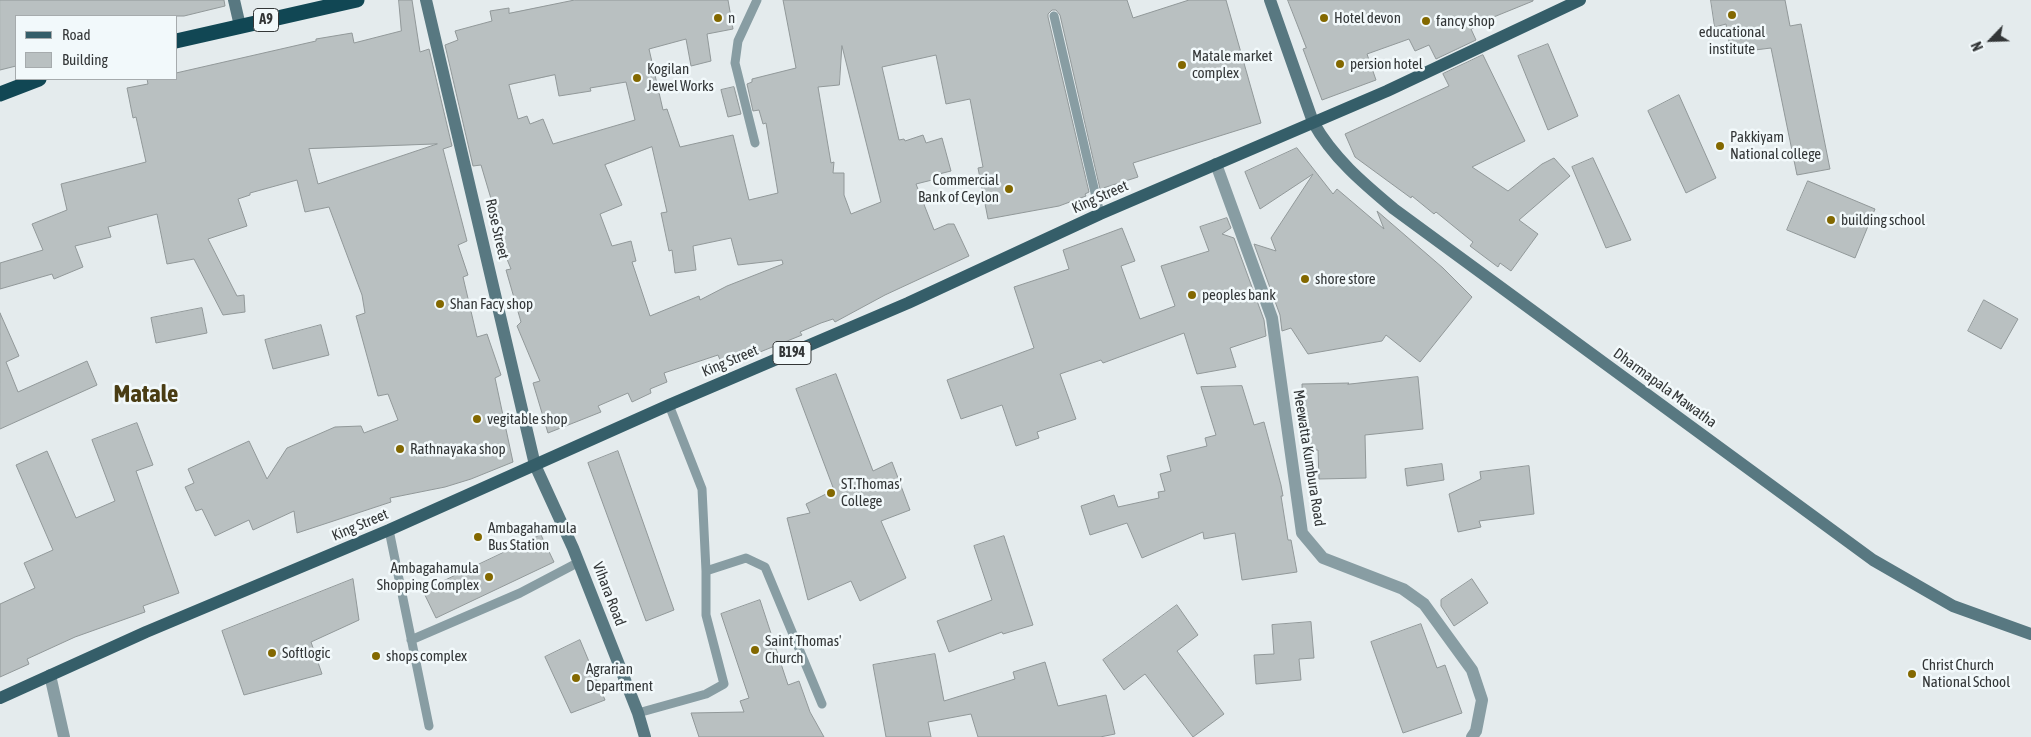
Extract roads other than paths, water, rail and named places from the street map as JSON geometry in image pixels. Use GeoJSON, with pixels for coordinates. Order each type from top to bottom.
{"type":"FeatureCollection","features":[{"type":"Feature","properties":{"kind":"highway","name":"A9"},"geometry":{"type":"LineString","coordinates":[[178,41],[357,0]]}},
{"type":"Feature","properties":{"kind":"highway"},"geometry":{"type":"LineString","coordinates":[[0,94],[36,80]]}},
{"type":"Feature","properties":{"kind":"main road","name":"King Street"},"geometry":{"type":"LineString","coordinates":[[0,698],[50,674],[388,530],[670,405],[908,303],[1100,214],[1458,59],[1580,0]]}},
{"type":"Feature","properties":{"kind":"street"},"geometry":{"type":"LineString","coordinates":[[234,0],[240,26]]}},
{"type":"Feature","properties":{"kind":"street","name":"Rose Street"},"geometry":{"type":"LineString","coordinates":[[426,0],[535,465]]}},
{"type":"Feature","properties":{"kind":"street","name":"Dharmapala Mawatha"},"geometry":{"type":"LineString","coordinates":[[1270,0],[1313,122],[1333,153],[1394,209],[1872,560],[1953,606],[2031,634]]}},
{"type":"Feature","properties":{"kind":"street","name":"Meewatta Kumbura Road"},"geometry":{"type":"LineString","coordinates":[[1216,164],[1272,318],[1302,533],[1323,558],[1403,589],[1424,604],[1472,670],[1482,700],[1476,731],[1472,737]]}},
{"type":"Feature","properties":{"kind":"street","name":"Vihara Road"},"geometry":{"type":"LineString","coordinates":[[535,465],[579,562],[638,713],[645,737]]}},
{"type":"Feature","properties":{"kind":"street"},"geometry":{"type":"LineString","coordinates":[[50,674],[64,737]]}},
{"type":"Feature","properties":{"kind":"lane"},"geometry":{"type":"LineString","coordinates":[[755,143],[735,63],[738,41],[757,0]]}},
{"type":"Feature","properties":{"kind":"lane"},"geometry":{"type":"LineString","coordinates":[[1054,16],[1100,214]]}},
{"type":"Feature","properties":{"kind":"lane"},"geometry":{"type":"LineString","coordinates":[[638,713],[706,694],[724,684],[706,615],[702,489],[670,405]]}},
{"type":"Feature","properties":{"kind":"lane"},"geometry":{"type":"LineString","coordinates":[[388,530],[429,726]]}},
{"type":"Feature","properties":{"kind":"lane"},"geometry":{"type":"LineString","coordinates":[[706,570],[746,558],[765,567],[822,704]]}},
{"type":"Feature","properties":{"kind":"lane"},"geometry":{"type":"LineString","coordinates":[[411,640],[520,593],[579,562]]}},
{"type":"Feature","properties":{"kind":"place","name":"educational institute"},"geometry":{"type":"Point","coordinates":[1732,15]}},
{"type":"Feature","properties":{"kind":"place","name":"n"},"geometry":{"type":"Point","coordinates":[718,18]}},
{"type":"Feature","properties":{"kind":"place","name":"Hotel devon"},"geometry":{"type":"Point","coordinates":[1324,18]}},
{"type":"Feature","properties":{"kind":"place","name":"fancy shop"},"geometry":{"type":"Point","coordinates":[1426,21]}},
{"type":"Feature","properties":{"kind":"place","name":"persion hotel"},"geometry":{"type":"Point","coordinates":[1340,64]}},
{"type":"Feature","properties":{"kind":"place","name":"Matale market complex"},"geometry":{"type":"Point","coordinates":[1182,65]}},
{"type":"Feature","properties":{"kind":"place","name":"Kogilan Jewel Works"},"geometry":{"type":"Point","coordinates":[637,78]}},
{"type":"Feature","properties":{"kind":"place","name":"Pakkiyam National college"},"geometry":{"type":"Point","coordinates":[1720,146]}},
{"type":"Feature","properties":{"kind":"place","name":"Commercial Bank of Ceylon"},"geometry":{"type":"Point","coordinates":[1009,189]}},
{"type":"Feature","properties":{"kind":"place","name":"building school"},"geometry":{"type":"Point","coordinates":[1831,220]}},
{"type":"Feature","properties":{"kind":"place","name":"shore store"},"geometry":{"type":"Point","coordinates":[1305,279]}},
{"type":"Feature","properties":{"kind":"place","name":"peoples bank"},"geometry":{"type":"Point","coordinates":[1192,295]}},
{"type":"Feature","properties":{"kind":"place","name":"Shan Facy shop"},"geometry":{"type":"Point","coordinates":[440,304]}},
{"type":"Feature","properties":{"kind":"place","name":"vegitable shop"},"geometry":{"type":"Point","coordinates":[477,419]}},
{"type":"Feature","properties":{"kind":"place","name":"Rathnayaka shop"},"geometry":{"type":"Point","coordinates":[400,449]}},
{"type":"Feature","properties":{"kind":"place","name":"ST.Thomas' College"},"geometry":{"type":"Point","coordinates":[831,493]}},
{"type":"Feature","properties":{"kind":"place","name":"Ambagahamula Bus Station"},"geometry":{"type":"Point","coordinates":[478,537]}},
{"type":"Feature","properties":{"kind":"place","name":"Ambagahamula Shopping Complex"},"geometry":{"type":"Point","coordinates":[489,577]}},
{"type":"Feature","properties":{"kind":"place","name":"Saint Thomas' Church"},"geometry":{"type":"Point","coordinates":[755,650]}},
{"type":"Feature","properties":{"kind":"place","name":"Softlogic"},"geometry":{"type":"Point","coordinates":[272,653]}},
{"type":"Feature","properties":{"kind":"place","name":"shops complex"},"geometry":{"type":"Point","coordinates":[376,656]}},
{"type":"Feature","properties":{"kind":"place","name":"Christ Church National School"},"geometry":{"type":"Point","coordinates":[1912,674]}},
{"type":"Feature","properties":{"kind":"place","name":"Agrarian Department"},"geometry":{"type":"Point","coordinates":[576,678]}},
{"type":"Feature","properties":{"kind":"district","name":"Matale"},"geometry":{"type":"Point","coordinates":[146,394]}}]}
